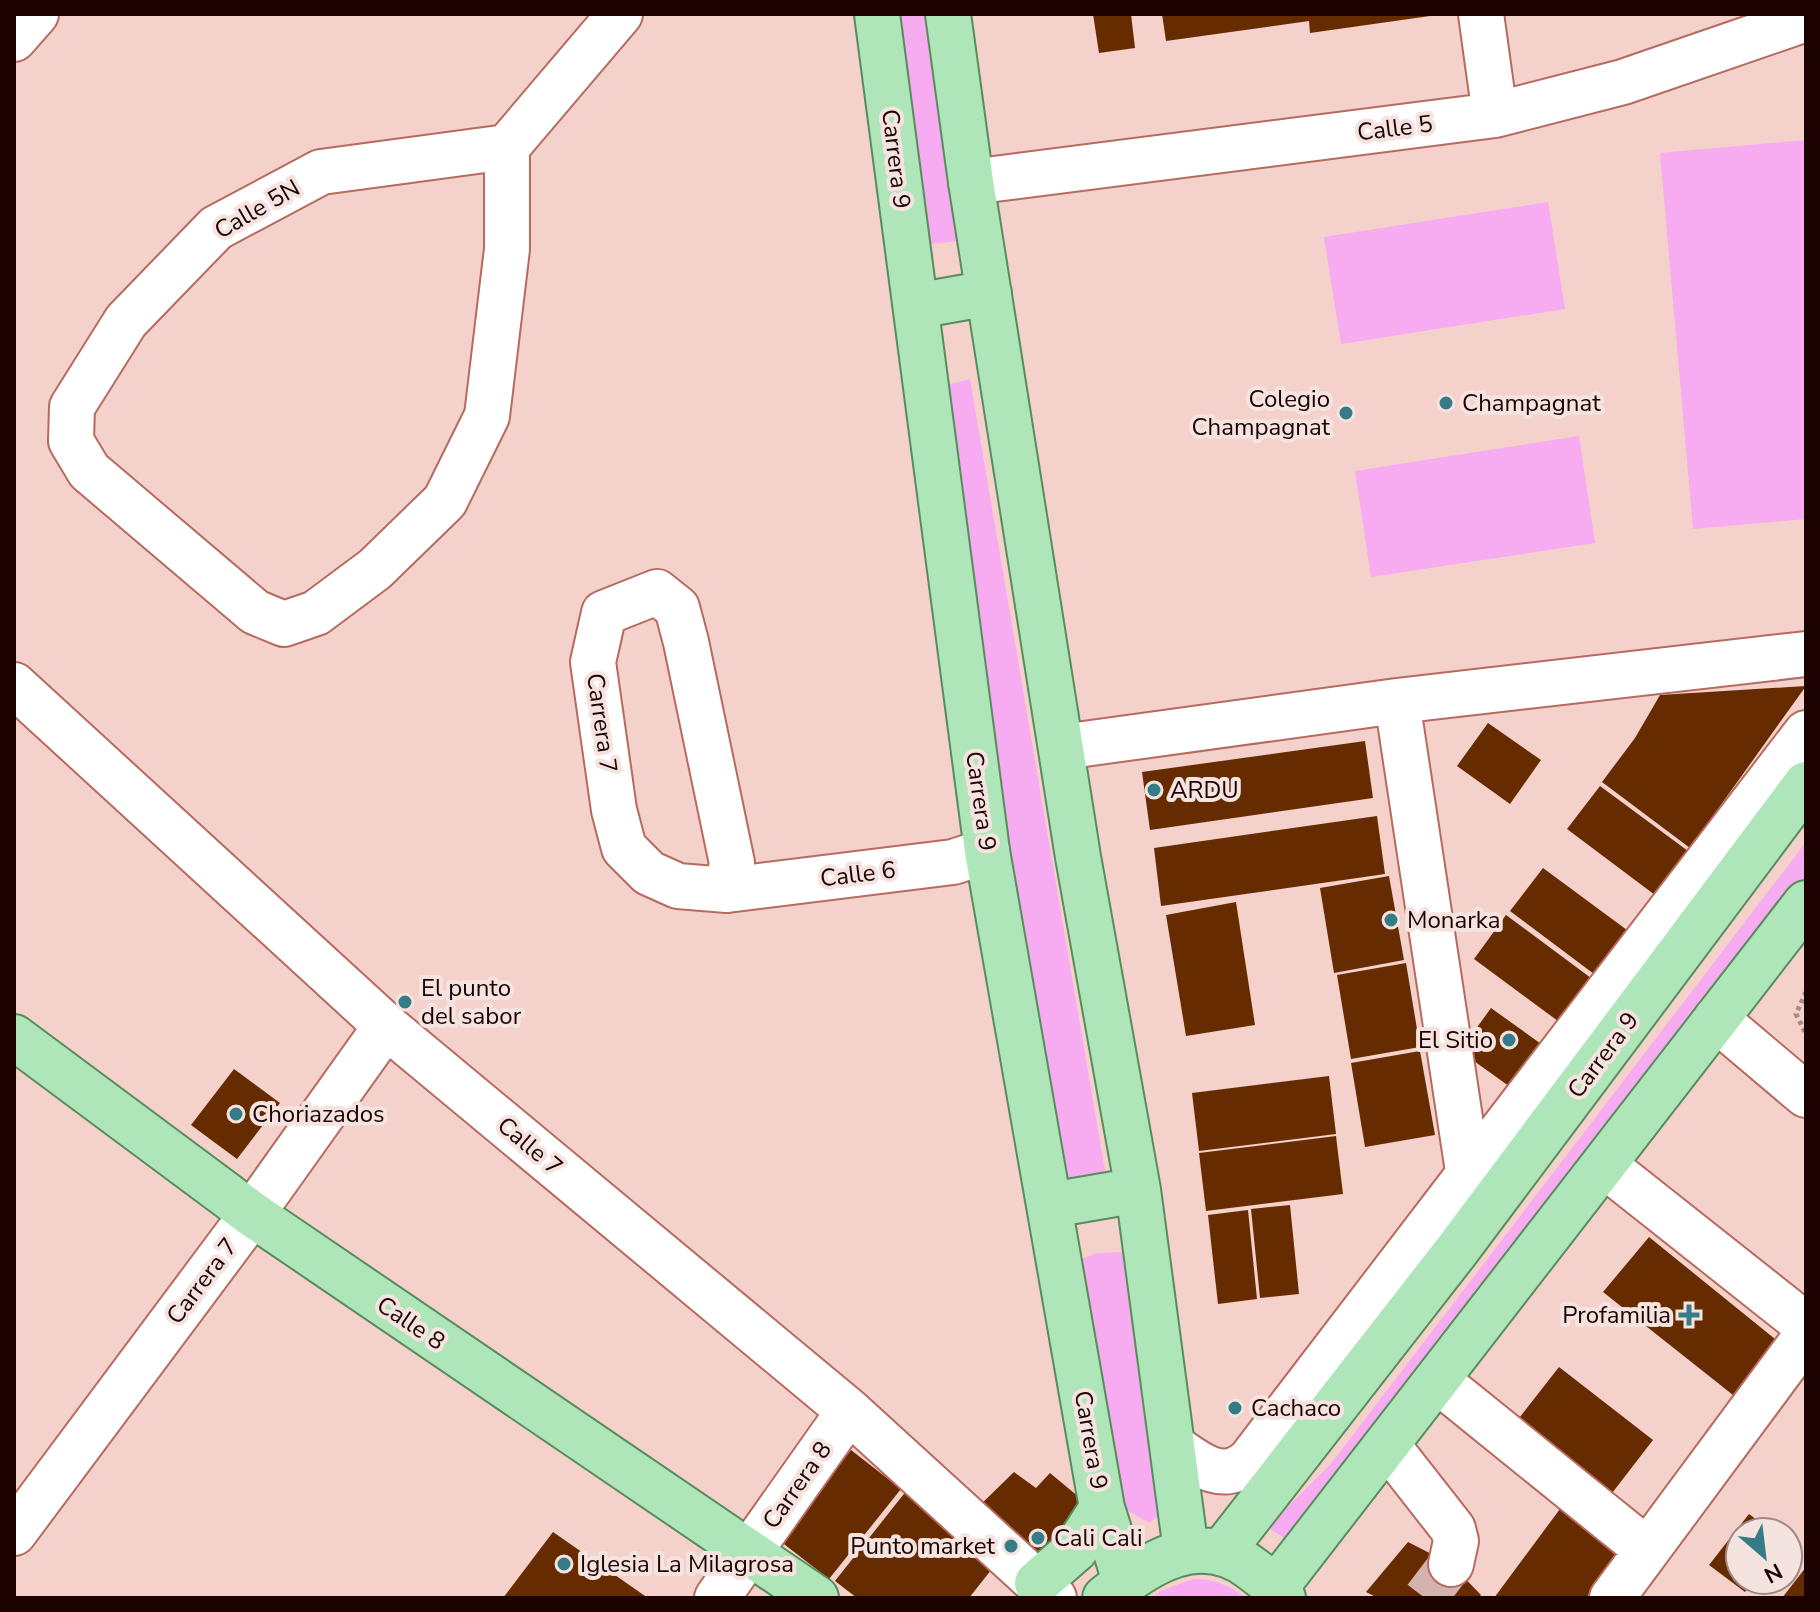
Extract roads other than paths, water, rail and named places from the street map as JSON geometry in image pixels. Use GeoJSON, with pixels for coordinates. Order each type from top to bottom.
{"type":"FeatureCollection","features":[{"type":"Feature","properties":{"kind":"main road","name":"Carrera 9"},"geometry":{"type":"LineString","coordinates":[[877,14],[987,851],[1051,1205],[1115,1590]]}},
{"type":"Feature","properties":{"kind":"main road"},"geometry":{"type":"LineString","coordinates":[[948,14],[971,182],[1062,747],[1138,1190],[1173,1446],[1204,1552]]}},
{"type":"Feature","properties":{"kind":"main road"},"geometry":{"type":"LineString","coordinates":[[916,306],[989,293]]}},
{"type":"Feature","properties":{"kind":"main road","name":"Carrera 9"},"geometry":{"type":"LineString","coordinates":[[1204,1552],[1466,1237],[1806,784]]}},
{"type":"Feature","properties":{"kind":"main road"},"geometry":{"type":"LineString","coordinates":[[1115,1590],[1156,1561],[1204,1552],[1240,1560],[1280,1593],[1388,1446],[1806,903]]}},
{"type":"Feature","properties":{"kind":"main road","name":"Calle 8"},"geometry":{"type":"LineString","coordinates":[[14,1037],[252,1214],[816,1598]]}},
{"type":"Feature","properties":{"kind":"main road"},"geometry":{"type":"LineString","coordinates":[[1051,1205],[1138,1190]]}},
{"type":"Feature","properties":{"kind":"main road"},"geometry":{"type":"LineString","coordinates":[[1045,1590],[1102,1508]]}},
{"type":"Feature","properties":{"kind":"street"},"geometry":{"type":"LineString","coordinates":[[14,39],[36,14]]}},
{"type":"Feature","properties":{"kind":"street"},"geometry":{"type":"LineString","coordinates":[[507,147],[620,14]]}},
{"type":"Feature","properties":{"kind":"street"},"geometry":{"type":"LineString","coordinates":[[1481,14],[1495,115]]}},
{"type":"Feature","properties":{"kind":"street","name":"Calle 5"},"geometry":{"type":"LineString","coordinates":[[971,182],[1495,115],[1623,82],[1806,19]]}},
{"type":"Feature","properties":{"kind":"street","name":"Calle 5N"},"geometry":{"type":"LineString","coordinates":[[507,147],[507,249],[487,416],[445,501],[375,569],[316,613],[284,624],[255,612],[89,471],[71,441],[72,407],[126,321],[216,228],[321,172],[507,147]]}},
{"type":"Feature","properties":{"kind":"street","name":"Carrera 7"},"geometry":{"type":"LineString","coordinates":[[657,592],[677,608],[686,642],[732,863],[727,890],[678,886],[649,873],[624,848],[614,810],[593,662],[604,613],[657,592]]}},
{"type":"Feature","properties":{"kind":"street"},"geometry":{"type":"LineString","coordinates":[[1062,747],[1397,701],[1806,654]]}},
{"type":"Feature","properties":{"kind":"street","name":"Calle 7"},"geometry":{"type":"LineString","coordinates":[[14,685],[386,1026],[849,1411],[1045,1590]]}},
{"type":"Feature","properties":{"kind":"street"},"geometry":{"type":"LineString","coordinates":[[1397,701],[1469,1178]]}},
{"type":"Feature","properties":{"kind":"street"},"geometry":{"type":"LineString","coordinates":[[1173,1446],[1211,1471],[1232,1472],[1241,1468],[1469,1178],[1806,733]]}},
{"type":"Feature","properties":{"kind":"street","name":"Calle 6"},"geometry":{"type":"LineString","coordinates":[[727,890],[953,862],[987,851]]}},
{"type":"Feature","properties":{"kind":"street"},"geometry":{"type":"LineString","coordinates":[[1725,1008],[1806,1056]]}},
{"type":"Feature","properties":{"kind":"street"},"geometry":{"type":"LineString","coordinates":[[1725,1008],[1806,1095]]}},
{"type":"Feature","properties":{"kind":"street","name":"Carrera 7"},"geometry":{"type":"LineString","coordinates":[[14,1533],[252,1214],[386,1026]]}},
{"type":"Feature","properties":{"kind":"street"},"geometry":{"type":"LineString","coordinates":[[1604,1165],[1806,1325]]}},
{"type":"Feature","properties":{"kind":"street"},"geometry":{"type":"LineString","coordinates":[[1612,1598],[1806,1336]]}},
{"type":"Feature","properties":{"kind":"street"},"geometry":{"type":"LineString","coordinates":[[1438,1381],[1647,1550]]}},
{"type":"Feature","properties":{"kind":"street","name":"Carrera 8"},"geometry":{"type":"LineString","coordinates":[[717,1598],[849,1411]]}},
{"type":"Feature","properties":{"kind":"street"},"geometry":{"type":"LineString","coordinates":[[1388,1446],[1453,1529],[1456,1541],[1451,1564]]}},
{"type":"Feature","properties":{"kind":"tunnel"},"geometry":{"type":"LineString","coordinates":[[1425,1598],[1451,1564]]}},
{"type":"Feature","properties":{"kind":"place","name":"Champagnat"},"geometry":{"type":"Point","coordinates":[1446,403]}},
{"type":"Feature","properties":{"kind":"place","name":"Colegio Champagnat"},"geometry":{"type":"Point","coordinates":[1346,413]}},
{"type":"Feature","properties":{"kind":"place","name":"ARDU"},"geometry":{"type":"Point","coordinates":[1154,790]}},
{"type":"Feature","properties":{"kind":"place","name":"Monarka"},"geometry":{"type":"Point","coordinates":[1391,920]}},
{"type":"Feature","properties":{"kind":"place","name":"El punto del sabor"},"geometry":{"type":"Point","coordinates":[405,1002]}},
{"type":"Feature","properties":{"kind":"place","name":"El Sitio"},"geometry":{"type":"Point","coordinates":[1509,1040]}},
{"type":"Feature","properties":{"kind":"place","name":"Choriazados"},"geometry":{"type":"Point","coordinates":[236,1114]}},
{"type":"Feature","properties":{"kind":"place","name":"Profamilia"},"geometry":{"type":"Point","coordinates":[1689,1315]}},
{"type":"Feature","properties":{"kind":"place","name":"Cachaco"},"geometry":{"type":"Point","coordinates":[1235,1408]}},
{"type":"Feature","properties":{"kind":"place","name":"Cali Cali"},"geometry":{"type":"Point","coordinates":[1038,1538]}},
{"type":"Feature","properties":{"kind":"place","name":"Punto market"},"geometry":{"type":"Point","coordinates":[1011,1546]}},
{"type":"Feature","properties":{"kind":"place","name":"Iglesia La Milagrosa"},"geometry":{"type":"Point","coordinates":[564,1564]}}]}
